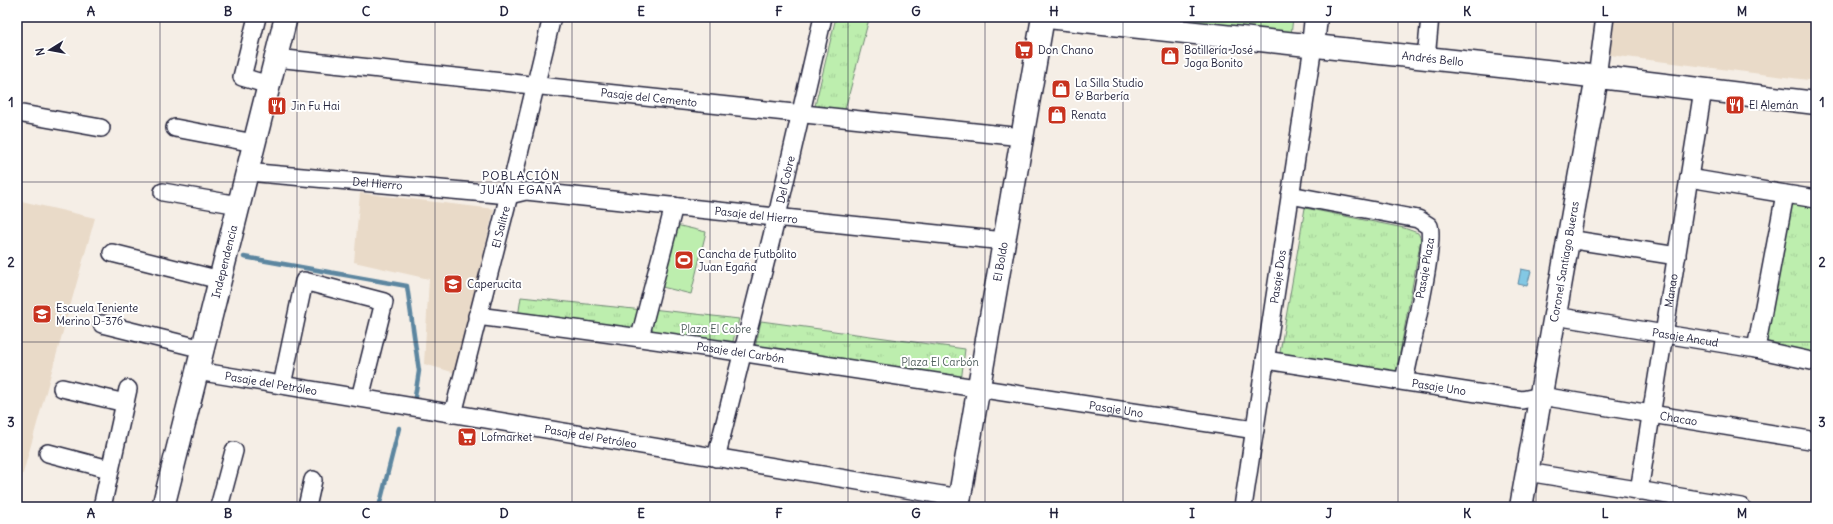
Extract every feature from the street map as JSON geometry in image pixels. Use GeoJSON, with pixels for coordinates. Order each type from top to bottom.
{"type":"FeatureCollection","features":[{"type":"Feature","properties":{"kind":"street"},"geometry":{"type":"LineString","coordinates":[[257,17],[242,77],[269,85]]}},
{"type":"Feature","properties":{"kind":"street","name":"Independencia"},"geometry":{"type":"LineString","coordinates":[[163,507],[286,17]]}},
{"type":"Feature","properties":{"kind":"street","name":"El Salitre"},"geometry":{"type":"LineString","coordinates":[[453,414],[509,195],[552,17]]}},
{"type":"Feature","properties":{"kind":"street","name":"Del Cobre"},"geometry":{"type":"LineString","coordinates":[[716,458],[802,114],[823,17]]}},
{"type":"Feature","properties":{"kind":"street","name":"El Boldo"},"geometry":{"type":"LineString","coordinates":[[959,503],[1043,17]]}},
{"type":"Feature","properties":{"kind":"street","name":"Andrés Bello"},"geometry":{"type":"LineString","coordinates":[[1048,17],[1597,77],[1816,103]]}},
{"type":"Feature","properties":{"kind":"street"},"geometry":{"type":"LineString","coordinates":[[1313,46],[1316,17]]}},
{"type":"Feature","properties":{"kind":"street"},"geometry":{"type":"LineString","coordinates":[[1426,58],[1430,17]]}},
{"type":"Feature","properties":{"kind":"street","name":"Coronel Santiago Bueras"},"geometry":{"type":"LineString","coordinates":[[1521,507],[1597,77],[1605,17]]}},
{"type":"Feature","properties":{"kind":"street","name":"Pasaje Dos"},"geometry":{"type":"LineString","coordinates":[[1243,507],[1313,46]]}},
{"type":"Feature","properties":{"kind":"street","name":"Pasaje del Cemento"},"geometry":{"type":"LineString","coordinates":[[276,58],[1022,137]]}},
{"type":"Feature","properties":{"kind":"street","name":"Manao"},"geometry":{"type":"LineString","coordinates":[[1639,491],[1703,90]]}},
{"type":"Feature","properties":{"kind":"street"},"geometry":{"type":"LineString","coordinates":[[17,113],[101,128]]}},
{"type":"Feature","properties":{"kind":"street"},"geometry":{"type":"LineString","coordinates":[[175,128],[254,143]]}},
{"type":"Feature","properties":{"kind":"street","name":"Del Hierro"},"geometry":{"type":"LineString","coordinates":[[247,172],[509,195]]}},
{"type":"Feature","properties":{"kind":"street"},"geometry":{"type":"LineString","coordinates":[[1689,178],[1816,199]]}},
{"type":"Feature","properties":{"kind":"street","name":"Pasaje del Hierro"},"geometry":{"type":"LineString","coordinates":[[509,195],[526,191],[777,216],[1004,241]]}},
{"type":"Feature","properties":{"kind":"street"},"geometry":{"type":"LineString","coordinates":[[163,192],[239,205]]}},
{"type":"Feature","properties":{"kind":"street"},"geometry":{"type":"LineString","coordinates":[[1756,349],[1785,194]]}},
{"type":"Feature","properties":{"kind":"street","name":"Pasaje Plaza"},"geometry":{"type":"LineString","coordinates":[[1290,195],[1418,219],[1429,226],[1431,236],[1428,259],[1404,381]]}},
{"type":"Feature","properties":{"kind":"street"},"geometry":{"type":"LineString","coordinates":[[640,337],[674,206]]}},
{"type":"Feature","properties":{"kind":"street"},"geometry":{"type":"LineString","coordinates":[[1568,239],[1677,256]]}},
{"type":"Feature","properties":{"kind":"street"},"geometry":{"type":"LineString","coordinates":[[112,253],[220,280]]}},
{"type":"Feature","properties":{"kind":"street"},"geometry":{"type":"LineString","coordinates":[[282,385],[304,281],[384,302],[360,398]]}},
{"type":"Feature","properties":{"kind":"street","name":"Pasaje del Carbón"},"geometry":{"type":"LineString","coordinates":[[477,316],[742,352],[978,390]]}},
{"type":"Feature","properties":{"kind":"street","name":"Pasaje Ancud"},"geometry":{"type":"LineString","coordinates":[[1554,316],[1756,349],[1816,362]]}},
{"type":"Feature","properties":{"kind":"street"},"geometry":{"type":"LineString","coordinates":[[102,324],[203,349]]}},
{"type":"Feature","properties":{"kind":"street","name":"Pasaje Uno"},"geometry":{"type":"LineString","coordinates":[[1265,360],[1289,365],[1404,381],[1522,400],[1541,396]]}},
{"type":"Feature","properties":{"kind":"street","name":"Pasaje del Petróleo"},"geometry":{"type":"LineString","coordinates":[[197,371],[716,458],[959,503]]}},
{"type":"Feature","properties":{"kind":"street"},"geometry":{"type":"LineString","coordinates":[[62,388],[126,396],[102,507]]}},
{"type":"Feature","properties":{"kind":"street","name":"Pasaje Uno"},"geometry":{"type":"LineString","coordinates":[[978,390],[1255,430]]}},
{"type":"Feature","properties":{"kind":"street","name":"Chacao"},"geometry":{"type":"LineString","coordinates":[[1541,396],[1816,441]]}},
{"type":"Feature","properties":{"kind":"street"},"geometry":{"type":"LineString","coordinates":[[219,507],[234,451]]}},
{"type":"Feature","properties":{"kind":"street"},"geometry":{"type":"LineString","coordinates":[[48,453],[109,469]]}},
{"type":"Feature","properties":{"kind":"street"},"geometry":{"type":"LineString","coordinates":[[1527,472],[1740,507]]}},
{"type":"Feature","properties":{"kind":"street"},"geometry":{"type":"LineString","coordinates":[[308,507],[314,480]]}},
{"type":"Feature","properties":{"kind":"shaded area"},"geometry":{"type":"Polygon","coordinates":[[[1611,17],[1816,17],[1816,81],[1610,55],[1605,48],[1611,17]]]}},
{"type":"Feature","properties":{"kind":"shaded area","name":"Caperucita"},"geometry":{"type":"Polygon","coordinates":[[[360,193],[494,209],[456,373],[424,364],[429,279],[354,262],[360,193]]]}},
{"type":"Feature","properties":{"kind":"shaded area","name":"Escuela Teniente Merino D-376"},"geometry":{"type":"Polygon","coordinates":[[[17,200],[95,218],[18,491],[17,490],[17,200]]]}},
{"type":"Feature","properties":{"kind":"green space"},"geometry":{"type":"Polygon","coordinates":[[[836,17],[869,19],[844,113],[814,110],[836,17]]]}},
{"type":"Feature","properties":{"kind":"green space"},"geometry":{"type":"Polygon","coordinates":[[[1117,17],[1293,17],[1291,36],[1117,17]]]}},
{"type":"Feature","properties":{"kind":"green space"},"geometry":{"type":"Polygon","coordinates":[[[1788,200],[1816,204],[1816,358],[1762,348],[1788,200]]]}},
{"type":"Feature","properties":{"kind":"green space"},"geometry":{"type":"Polygon","coordinates":[[[1305,208],[1404,228],[1418,233],[1421,239],[1396,374],[1279,358],[1305,208]]]}},
{"type":"Feature","properties":{"kind":"green space","name":"Cancha de Futbolito Juan Egaña"},"geometry":{"type":"Polygon","coordinates":[[[676,225],[706,232],[691,294],[662,287],[676,225]]]}},
{"type":"Feature","properties":{"kind":"green space"},"geometry":{"type":"Polygon","coordinates":[[[521,297],[643,310],[636,331],[518,317],[521,297]]]}},
{"type":"Feature","properties":{"kind":"green space","name":"Plaza El Cobre"},"geometry":{"type":"Polygon","coordinates":[[[652,309],[739,319],[732,345],[646,331],[652,309]]]}},
{"type":"Feature","properties":{"kind":"green space","name":"Plaza El Carbón"},"geometry":{"type":"Polygon","coordinates":[[[761,321],[965,349],[961,382],[754,352],[761,321]]]}},
{"type":"Feature","properties":{"kind":"water"},"geometry":{"type":"Polygon","coordinates":[[[1521,269],[1531,271],[1527,286],[1518,284],[1521,269]]]}},
{"type":"Feature","properties":{"kind":"waterway"},"geometry":{"type":"LineString","coordinates":[[244,257],[407,286],[419,371],[414,403]]}},
{"type":"Feature","properties":{"kind":"waterway"},"geometry":{"type":"LineString","coordinates":[[379,507],[399,428]]}},
{"type":"Feature","properties":{"kind":"place","name":"Don Chano"},"geometry":{"type":"Point","coordinates":[1024,50]}},
{"type":"Feature","properties":{"kind":"place","name":"Botillería José Joga Bonito"},"geometry":{"type":"Point","coordinates":[1170,56]}},
{"type":"Feature","properties":{"kind":"place","name":"La Silla Studio & Barbería"},"geometry":{"type":"Point","coordinates":[1061,89]}},
{"type":"Feature","properties":{"kind":"place","name":"El Alemán"},"geometry":{"type":"Point","coordinates":[1735,105]}},
{"type":"Feature","properties":{"kind":"place","name":"Jin Fu Hai"},"geometry":{"type":"Point","coordinates":[277,106]}},
{"type":"Feature","properties":{"kind":"place","name":"Renata"},"geometry":{"type":"Point","coordinates":[1057,115]}},
{"type":"Feature","properties":{"kind":"place","name":"Cancha de Futbolito Juan Egaña"},"geometry":{"type":"Point","coordinates":[684,260]}},
{"type":"Feature","properties":{"kind":"place","name":"Caperucita"},"geometry":{"type":"Point","coordinates":[453,284]}},
{"type":"Feature","properties":{"kind":"place","name":"Escuela Teniente Merino D-376"},"geometry":{"type":"Point","coordinates":[42,314]}},
{"type":"Feature","properties":{"kind":"place","name":"Lofmarket"},"geometry":{"type":"Point","coordinates":[467,437]}},
{"type":"Feature","properties":{"kind":"district","name":"POBLACIÓN JUAN EGAÑA"},"geometry":{"type":"Point","coordinates":[521,183]}}]}
